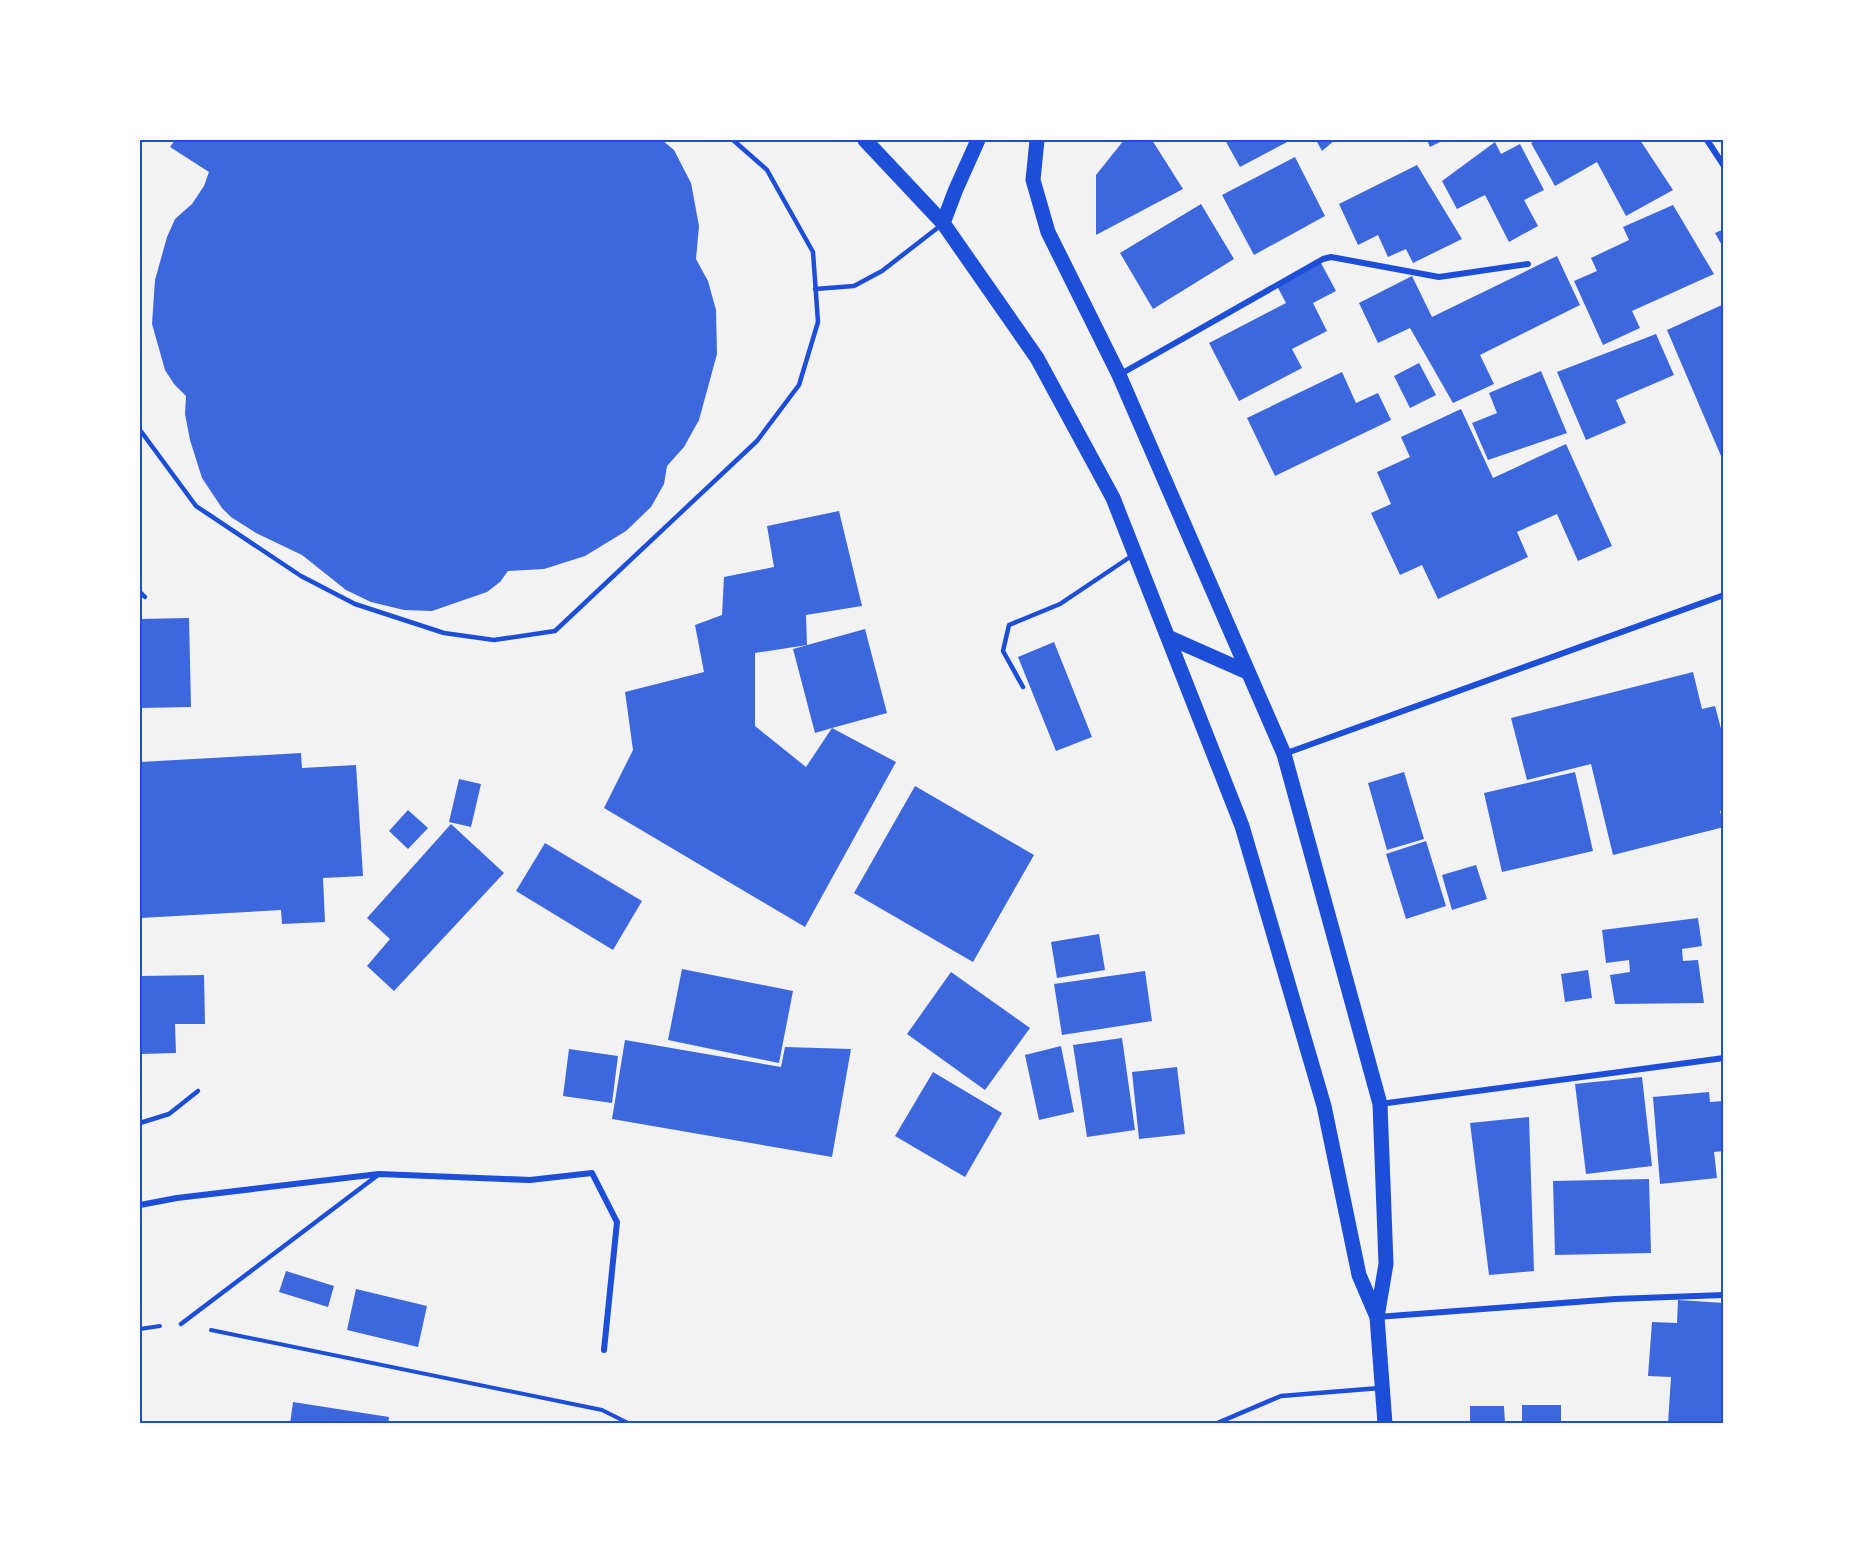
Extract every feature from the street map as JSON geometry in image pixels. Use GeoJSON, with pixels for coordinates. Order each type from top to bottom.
{"type":"FeatureCollection","features":[{"type":"Feature","properties":{"kind":"main road"},"geometry":{"type":"LineString","coordinates":[[866,140],[944,223],[1036,358],[1113,498],[1133,555],[1168,637],[1242,826],[1324,1106],[1359,1275],[1377,1317]]}},
{"type":"Feature","properties":{"kind":"main road"},"geometry":{"type":"LineString","coordinates":[[944,223],[978,140]]}},
{"type":"Feature","properties":{"kind":"main road"},"geometry":{"type":"LineString","coordinates":[[1037,140],[1034,180],[1048,232],[1119,375],[1284,754],[1380,1104],[1386,1264],[1377,1317],[1385,1424]]}},
{"type":"Feature","properties":{"kind":"main road"},"geometry":{"type":"LineString","coordinates":[[1168,637],[1247,672]]}},
{"type":"Feature","properties":{"kind":"street"},"geometry":{"type":"LineString","coordinates":[[1707,140],[1724,166]]}},
{"type":"Feature","properties":{"kind":"street"},"geometry":{"type":"LineString","coordinates":[[1119,375],[1323,259],[1331,257],[1439,277],[1528,264]]}},
{"type":"Feature","properties":{"kind":"street"},"geometry":{"type":"LineString","coordinates":[[1284,754],[1724,595]]}},
{"type":"Feature","properties":{"kind":"street"},"geometry":{"type":"LineString","coordinates":[[1380,1104],[1724,1058]]}},
{"type":"Feature","properties":{"kind":"street"},"geometry":{"type":"LineString","coordinates":[[140,1205],[379,1174],[530,1180],[592,1173],[617,1222],[604,1350]]}},
{"type":"Feature","properties":{"kind":"street"},"geometry":{"type":"LineString","coordinates":[[1377,1317],[1615,1299],[1724,1295]]}},
{"type":"Feature","properties":{"kind":"lane"},"geometry":{"type":"LineString","coordinates":[[140,430],[196,506],[301,576],[355,604],[444,633],[494,640],[555,632],[757,441],[799,385],[818,322],[813,252],[767,170],[733,140]]}},
{"type":"Feature","properties":{"kind":"lane"},"geometry":{"type":"LineString","coordinates":[[815,290],[854,286],[882,270],[944,223]]}},
{"type":"Feature","properties":{"kind":"lane"},"geometry":{"type":"LineString","coordinates":[[1023,687],[1003,651],[1010,625],[1060,604],[1133,555]]}},
{"type":"Feature","properties":{"kind":"lane"},"geometry":{"type":"LineString","coordinates":[[140,592],[145,597]]}},
{"type":"Feature","properties":{"kind":"lane"},"geometry":{"type":"LineString","coordinates":[[140,1123],[169,1114],[198,1091]]}},
{"type":"Feature","properties":{"kind":"lane"},"geometry":{"type":"LineString","coordinates":[[181,1324],[379,1174]]}},
{"type":"Feature","properties":{"kind":"lane"},"geometry":{"type":"LineString","coordinates":[[1215,1424],[1281,1396],[1338,1389],[1382,1388]]}},
{"type":"Feature","properties":{"kind":"path"},"geometry":{"type":"LineString","coordinates":[[140,1329],[181,1324],[602,1410],[630,1424]]}},
{"type":"Feature","properties":{"kind":"building"},"geometry":{"type":"Polygon","coordinates":[[[175,140],[662,140],[674,150],[691,183],[699,226],[696,259],[708,281],[716,310],[717,354],[699,420],[684,447],[667,466],[664,484],[651,507],[626,531],[585,556],[544,569],[508,571],[500,582],[487,592],[432,611],[404,610],[371,602],[346,590],[302,555],[256,533],[231,517],[222,508],[202,478],[190,440],[185,414],[186,396],[165,370],[152,324],[155,280],[167,237],[175,219],[192,204],[204,186],[209,172],[170,147],[175,140]]]}},
{"type":"Feature","properties":{"kind":"building"},"geometry":{"type":"Polygon","coordinates":[[[1124,140],[1152,140],[1183,189],[1096,235],[1096,175],[1124,140]]]}},
{"type":"Feature","properties":{"kind":"building"},"geometry":{"type":"Polygon","coordinates":[[[1225,140],[1291,140],[1240,167],[1225,140]]]}},
{"type":"Feature","properties":{"kind":"building"},"geometry":{"type":"Polygon","coordinates":[[[1316,140],[1335,140],[1322,151],[1316,140]]]}},
{"type":"Feature","properties":{"kind":"building"},"geometry":{"type":"Polygon","coordinates":[[[1427,140],[1444,140],[1430,147],[1427,140]]]}},
{"type":"Feature","properties":{"kind":"building"},"geometry":{"type":"Polygon","coordinates":[[[1538,140],[1640,140],[1673,190],[1626,216],[1597,162],[1555,186],[1531,143],[1538,140]]]}},
{"type":"Feature","properties":{"kind":"building"},"geometry":{"type":"Polygon","coordinates":[[[1495,142],[1501,154],[1520,144],[1544,190],[1524,200],[1538,226],[1509,242],[1485,195],[1457,209],[1442,181],[1495,142]]]}},
{"type":"Feature","properties":{"kind":"building"},"geometry":{"type":"Polygon","coordinates":[[[1295,157],[1325,216],[1254,255],[1222,195],[1295,157]]]}},
{"type":"Feature","properties":{"kind":"building"},"geometry":{"type":"Polygon","coordinates":[[[1417,165],[1462,239],[1413,263],[1406,249],[1388,257],[1378,235],[1358,245],[1339,204],[1417,165]]]}},
{"type":"Feature","properties":{"kind":"building"},"geometry":{"type":"Polygon","coordinates":[[[1201,204],[1234,259],[1153,309],[1120,253],[1201,204]]]}},
{"type":"Feature","properties":{"kind":"building"},"geometry":{"type":"Polygon","coordinates":[[[1673,205],[1714,274],[1632,311],[1640,328],[1603,345],[1574,281],[1597,271],[1591,258],[1629,240],[1623,227],[1673,205]]]}},
{"type":"Feature","properties":{"kind":"building"},"geometry":{"type":"Polygon","coordinates":[[[1724,229],[1724,249],[1715,233],[1724,229]]]}},
{"type":"Feature","properties":{"kind":"building"},"geometry":{"type":"Polygon","coordinates":[[[1557,256],[1580,305],[1480,355],[1494,384],[1453,403],[1410,328],[1378,343],[1359,303],[1412,276],[1432,317],[1557,256]]]}},
{"type":"Feature","properties":{"kind":"building"},"geometry":{"type":"Polygon","coordinates":[[[1321,263],[1336,291],[1313,303],[1327,331],[1292,349],[1302,368],[1239,401],[1209,343],[1286,303],[1277,286],[1321,263]]]}},
{"type":"Feature","properties":{"kind":"building"},"geometry":{"type":"Polygon","coordinates":[[[1724,304],[1724,463],[1667,330],[1724,304]]]}},
{"type":"Feature","properties":{"kind":"building"},"geometry":{"type":"Polygon","coordinates":[[[1656,334],[1674,375],[1616,400],[1626,423],[1586,440],[1557,372],[1656,334]]]}},
{"type":"Feature","properties":{"kind":"building"},"geometry":{"type":"Polygon","coordinates":[[[1419,363],[1436,395],[1410,408],[1394,376],[1419,363]]]}},
{"type":"Feature","properties":{"kind":"building"},"geometry":{"type":"Polygon","coordinates":[[[1541,371],[1567,433],[1488,460],[1472,423],[1497,413],[1489,393],[1541,371]]]}},
{"type":"Feature","properties":{"kind":"building"},"geometry":{"type":"Polygon","coordinates":[[[1342,372],[1356,403],[1378,393],[1391,420],[1275,476],[1247,418],[1342,372]]]}},
{"type":"Feature","properties":{"kind":"building"},"geometry":{"type":"Polygon","coordinates":[[[1461,409],[1493,478],[1566,444],[1612,546],[1578,561],[1557,514],[1517,532],[1528,557],[1438,599],[1422,565],[1400,575],[1371,513],[1391,504],[1377,472],[1410,457],[1401,437],[1461,409]]]}},
{"type":"Feature","properties":{"kind":"building"},"geometry":{"type":"Polygon","coordinates":[[[839,511],[862,606],[806,615],[807,645],[755,653],[755,726],[806,767],[832,728],[896,762],[805,927],[604,808],[633,750],[625,692],[704,672],[695,625],[722,615],[724,577],[774,567],[767,526],[839,511]]]}},
{"type":"Feature","properties":{"kind":"building"},"geometry":{"type":"Polygon","coordinates":[[[189,618],[191,707],[140,708],[140,619],[189,618]]]}},
{"type":"Feature","properties":{"kind":"building"},"geometry":{"type":"Polygon","coordinates":[[[865,629],[887,713],[815,733],[793,649],[865,629]]]}},
{"type":"Feature","properties":{"kind":"building"},"geometry":{"type":"Polygon","coordinates":[[[1054,642],[1092,737],[1056,751],[1018,657],[1054,642]]]}},
{"type":"Feature","properties":{"kind":"building"},"geometry":{"type":"Polygon","coordinates":[[[1693,672],[1702,709],[1715,706],[1724,740],[1724,810],[1720,811],[1724,827],[1613,855],[1591,764],[1527,780],[1511,718],[1693,672]]]}},
{"type":"Feature","properties":{"kind":"building"},"geometry":{"type":"Polygon","coordinates":[[[301,753],[302,768],[356,765],[363,876],[323,878],[325,922],[282,924],[281,910],[140,918],[140,762],[301,753]]]}},
{"type":"Feature","properties":{"kind":"building"},"geometry":{"type":"Polygon","coordinates":[[[1404,772],[1424,839],[1387,850],[1368,783],[1404,772]]]}},
{"type":"Feature","properties":{"kind":"building"},"geometry":{"type":"Polygon","coordinates":[[[1575,772],[1593,851],[1502,872],[1484,793],[1575,772]]]}},
{"type":"Feature","properties":{"kind":"building"},"geometry":{"type":"Polygon","coordinates":[[[459,779],[481,784],[471,827],[449,822],[459,779]]]}},
{"type":"Feature","properties":{"kind":"building"},"geometry":{"type":"Polygon","coordinates":[[[915,786],[1034,855],[973,962],[854,893],[915,786]]]}},
{"type":"Feature","properties":{"kind":"building"},"geometry":{"type":"Polygon","coordinates":[[[408,810],[428,828],[408,849],[389,831],[408,810]]]}},
{"type":"Feature","properties":{"kind":"building"},"geometry":{"type":"Polygon","coordinates":[[[451,824],[504,873],[394,991],[367,966],[390,939],[367,918],[451,824]]]}},
{"type":"Feature","properties":{"kind":"building"},"geometry":{"type":"Polygon","coordinates":[[[1426,841],[1446,906],[1406,919],[1386,854],[1426,841]]]}},
{"type":"Feature","properties":{"kind":"building"},"geometry":{"type":"Polygon","coordinates":[[[545,843],[642,901],[613,950],[516,891],[545,843]]]}},
{"type":"Feature","properties":{"kind":"building"},"geometry":{"type":"Polygon","coordinates":[[[1476,865],[1487,899],[1452,910],[1442,875],[1476,865]]]}},
{"type":"Feature","properties":{"kind":"building"},"geometry":{"type":"Polygon","coordinates":[[[1698,918],[1702,946],[1682,949],[1683,961],[1698,960],[1704,1003],[1615,1004],[1610,975],[1630,972],[1629,960],[1606,963],[1602,930],[1698,918]]]}},
{"type":"Feature","properties":{"kind":"building"},"geometry":{"type":"Polygon","coordinates":[[[1099,934],[1105,970],[1057,978],[1051,942],[1099,934]]]}},
{"type":"Feature","properties":{"kind":"building"},"geometry":{"type":"Polygon","coordinates":[[[682,969],[793,991],[779,1063],[668,1040],[682,969]]]}},
{"type":"Feature","properties":{"kind":"building"},"geometry":{"type":"Polygon","coordinates":[[[1588,970],[1592,998],[1565,1002],[1561,974],[1588,970]]]}},
{"type":"Feature","properties":{"kind":"building"},"geometry":{"type":"Polygon","coordinates":[[[1145,971],[1152,1021],[1062,1035],[1054,984],[1145,971]]]}},
{"type":"Feature","properties":{"kind":"building"},"geometry":{"type":"Polygon","coordinates":[[[951,972],[1030,1028],[985,1090],[907,1034],[951,972]]]}},
{"type":"Feature","properties":{"kind":"building"},"geometry":{"type":"Polygon","coordinates":[[[204,975],[205,1024],[175,1024],[176,1053],[140,1054],[140,976],[204,975]]]}},
{"type":"Feature","properties":{"kind":"building"},"geometry":{"type":"Polygon","coordinates":[[[1122,1038],[1135,1130],[1087,1137],[1073,1045],[1122,1038]]]}},
{"type":"Feature","properties":{"kind":"building"},"geometry":{"type":"Polygon","coordinates":[[[625,1040],[781,1067],[785,1047],[851,1049],[832,1157],[612,1119],[625,1040]]]}},
{"type":"Feature","properties":{"kind":"building"},"geometry":{"type":"Polygon","coordinates":[[[1061,1046],[1074,1112],[1039,1120],[1025,1055],[1061,1046]]]}},
{"type":"Feature","properties":{"kind":"building"},"geometry":{"type":"Polygon","coordinates":[[[569,1049],[618,1056],[612,1103],[563,1096],[569,1049]]]}},
{"type":"Feature","properties":{"kind":"building"},"geometry":{"type":"Polygon","coordinates":[[[1177,1067],[1185,1134],[1139,1139],[1132,1072],[1177,1067]]]}},
{"type":"Feature","properties":{"kind":"building"},"geometry":{"type":"Polygon","coordinates":[[[933,1072],[1002,1113],[965,1177],[895,1136],[933,1072]]]}},
{"type":"Feature","properties":{"kind":"building"},"geometry":{"type":"Polygon","coordinates":[[[1642,1077],[1652,1166],[1586,1174],[1575,1084],[1642,1077]]]}},
{"type":"Feature","properties":{"kind":"building"},"geometry":{"type":"Polygon","coordinates":[[[1709,1092],[1710,1102],[1724,1101],[1724,1151],[1714,1152],[1717,1178],[1660,1184],[1653,1097],[1709,1092]]]}},
{"type":"Feature","properties":{"kind":"building"},"geometry":{"type":"Polygon","coordinates":[[[1529,1117],[1534,1271],[1489,1275],[1470,1123],[1529,1117]]]}},
{"type":"Feature","properties":{"kind":"building"},"geometry":{"type":"Polygon","coordinates":[[[1649,1179],[1651,1253],[1555,1255],[1553,1181],[1649,1179]]]}},
{"type":"Feature","properties":{"kind":"building"},"geometry":{"type":"Polygon","coordinates":[[[286,1271],[334,1286],[328,1307],[279,1292],[286,1271]]]}},
{"type":"Feature","properties":{"kind":"building"},"geometry":{"type":"Polygon","coordinates":[[[356,1289],[427,1306],[418,1347],[347,1330],[356,1289]]]}},
{"type":"Feature","properties":{"kind":"building"},"geometry":{"type":"Polygon","coordinates":[[[1678,1300],[1724,1303],[1724,1424],[1668,1424],[1671,1377],[1648,1376],[1652,1322],[1677,1323],[1678,1300]]]}},
{"type":"Feature","properties":{"kind":"building"},"geometry":{"type":"Polygon","coordinates":[[[293,1402],[389,1417],[388,1424],[290,1424],[293,1402]]]}},
{"type":"Feature","properties":{"kind":"building"},"geometry":{"type":"Polygon","coordinates":[[[1522,1405],[1561,1405],[1561,1424],[1522,1424],[1522,1405]]]}},
{"type":"Feature","properties":{"kind":"building"},"geometry":{"type":"Polygon","coordinates":[[[1470,1406],[1504,1406],[1505,1424],[1470,1424],[1470,1406]]]}}]}
